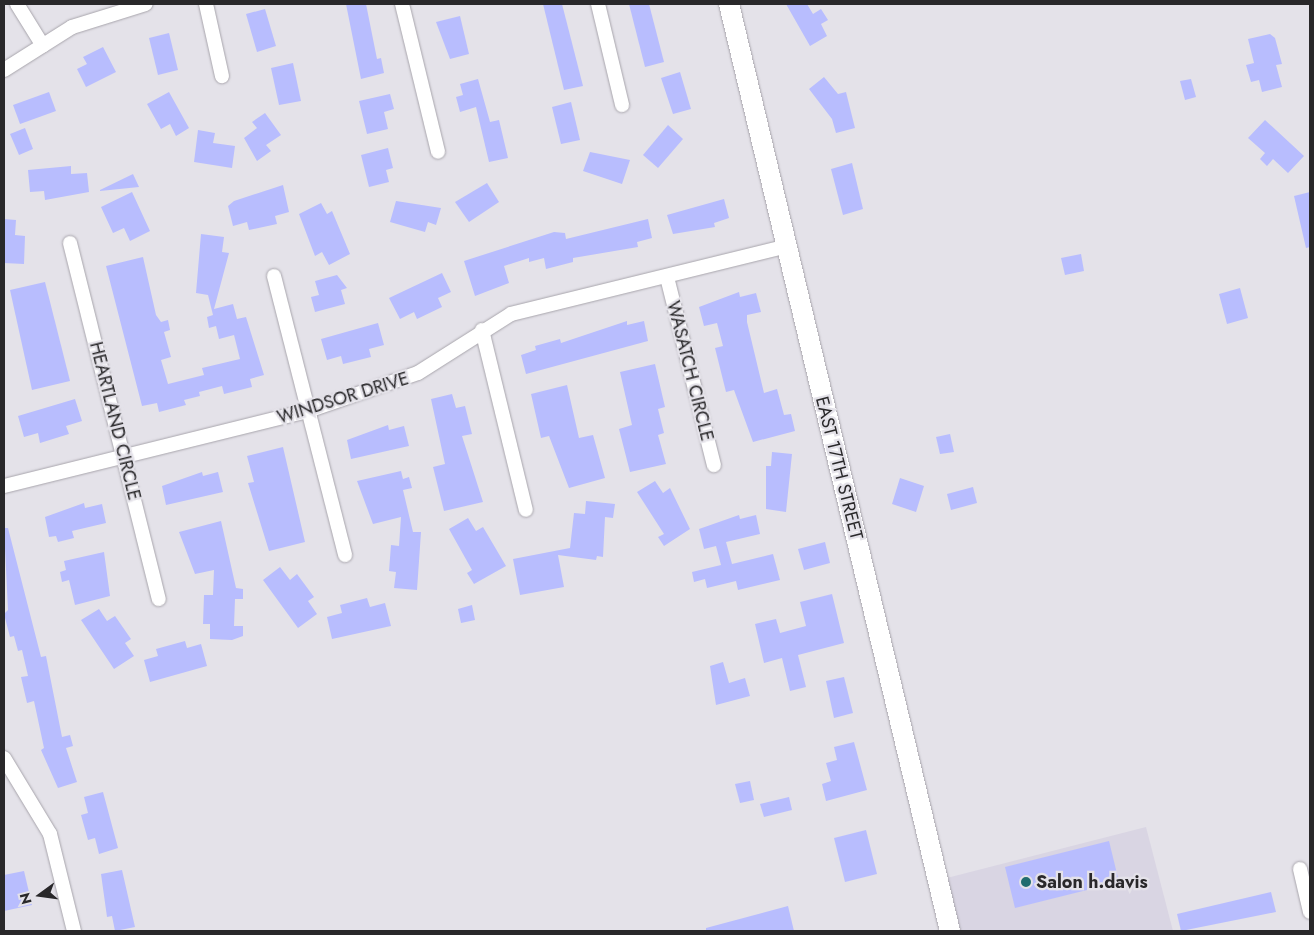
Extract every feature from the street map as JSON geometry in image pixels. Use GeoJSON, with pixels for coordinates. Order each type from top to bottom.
{"type":"FeatureCollection","features":[{"type":"Feature","properties":{"kind":"main road","name":"EAST 17TH STREET"},"geometry":{"type":"LineString","coordinates":[[729,4],[783,247],[950,931]]}},
{"type":"Feature","properties":{"kind":"street"},"geometry":{"type":"LineString","coordinates":[[17,4],[43,46]]}},
{"type":"Feature","properties":{"kind":"street"},"geometry":{"type":"LineString","coordinates":[[4,70],[43,46],[101,15],[146,4]]}},
{"type":"Feature","properties":{"kind":"street"},"geometry":{"type":"LineString","coordinates":[[206,4],[222,76]]}},
{"type":"Feature","properties":{"kind":"street"},"geometry":{"type":"LineString","coordinates":[[402,4],[438,152]]}},
{"type":"Feature","properties":{"kind":"street"},"geometry":{"type":"LineString","coordinates":[[598,4],[622,105]]}},
{"type":"Feature","properties":{"kind":"street","name":"HEARTLAND CIRCLE"},"geometry":{"type":"LineString","coordinates":[[70,243],[159,598]]}},
{"type":"Feature","properties":{"kind":"street","name":"WINDSOR DRIVE"},"geometry":{"type":"LineString","coordinates":[[4,486],[123,455],[308,412],[418,374],[482,330],[511,314],[783,247]]}},
{"type":"Feature","properties":{"kind":"street"},"geometry":{"type":"LineString","coordinates":[[274,276],[345,555]]}},
{"type":"Feature","properties":{"kind":"street","name":"WASATCH CIRCLE"},"geometry":{"type":"LineString","coordinates":[[667,277],[714,465]]}},
{"type":"Feature","properties":{"kind":"street"},"geometry":{"type":"LineString","coordinates":[[482,330],[526,510]]}},
{"type":"Feature","properties":{"kind":"street"},"geometry":{"type":"LineString","coordinates":[[4,758],[50,834],[72,931]]}},
{"type":"Feature","properties":{"kind":"street"},"geometry":{"type":"LineString","coordinates":[[1300,869],[1310,912]]}},
{"type":"Feature","properties":{"kind":"shaded area"},"geometry":{"type":"Polygon","coordinates":[[[1146,827],[1173,931],[950,931],[939,880],[1146,827]]]}},
{"type":"Feature","properties":{"kind":"building"},"geometry":{"type":"Polygon","coordinates":[[[346,4],[366,4],[377,59],[381,58],[384,73],[361,79],[346,4]]]}},
{"type":"Feature","properties":{"kind":"building"},"geometry":{"type":"Polygon","coordinates":[[[543,4],[562,4],[583,86],[564,90],[543,4]]]}},
{"type":"Feature","properties":{"kind":"building"},"geometry":{"type":"Polygon","coordinates":[[[629,4],[649,4],[664,62],[645,67],[629,4]]]}},
{"type":"Feature","properties":{"kind":"building"},"geometry":{"type":"Polygon","coordinates":[[[786,4],[807,4],[813,14],[821,9],[828,20],[821,24],[827,36],[810,46],[786,4]]]}},
{"type":"Feature","properties":{"kind":"building"},"geometry":{"type":"Polygon","coordinates":[[[265,9],[276,46],[257,52],[246,14],[265,9]]]}},
{"type":"Feature","properties":{"kind":"building"},"geometry":{"type":"Polygon","coordinates":[[[460,16],[469,54],[450,59],[436,22],[460,16]]]}},
{"type":"Feature","properties":{"kind":"building"},"geometry":{"type":"Polygon","coordinates":[[[169,33],[178,70],[158,75],[149,38],[169,33]]]}},
{"type":"Feature","properties":{"kind":"building"},"geometry":{"type":"Polygon","coordinates":[[[1270,34],[1275,38],[1282,64],[1276,65],[1282,87],[1262,92],[1259,80],[1251,82],[1246,65],[1254,63],[1248,39],[1270,34]]]}},
{"type":"Feature","properties":{"kind":"building"},"geometry":{"type":"Polygon","coordinates":[[[103,47],[116,72],[86,87],[77,69],[87,64],[83,57],[103,47]]]}},
{"type":"Feature","properties":{"kind":"building"},"geometry":{"type":"Polygon","coordinates":[[[293,63],[301,101],[279,105],[271,68],[293,63]]]}},
{"type":"Feature","properties":{"kind":"building"},"geometry":{"type":"Polygon","coordinates":[[[680,72],[691,109],[673,114],[661,78],[680,72]]]}},
{"type":"Feature","properties":{"kind":"building"},"geometry":{"type":"Polygon","coordinates":[[[824,77],[838,94],[846,92],[855,128],[836,133],[832,119],[809,89],[824,77]]]}},
{"type":"Feature","properties":{"kind":"building"},"geometry":{"type":"Polygon","coordinates":[[[478,79],[490,122],[499,120],[508,158],[489,162],[476,107],[460,112],[456,97],[463,95],[460,84],[478,79]]]}},
{"type":"Feature","properties":{"kind":"building"},"geometry":{"type":"Polygon","coordinates":[[[1191,79],[1196,97],[1185,100],[1180,81],[1191,79]]]}},
{"type":"Feature","properties":{"kind":"building"},"geometry":{"type":"Polygon","coordinates":[[[49,92],[56,111],[20,124],[13,105],[49,92]]]}},
{"type":"Feature","properties":{"kind":"building"},"geometry":{"type":"Polygon","coordinates":[[[169,92],[189,128],[176,136],[170,124],[161,129],[147,104],[169,92]]]}},
{"type":"Feature","properties":{"kind":"building"},"geometry":{"type":"Polygon","coordinates":[[[390,94],[394,109],[384,112],[388,129],[367,134],[359,101],[390,94]]]}},
{"type":"Feature","properties":{"kind":"building"},"geometry":{"type":"Polygon","coordinates":[[[571,102],[580,140],[561,144],[552,107],[571,102]]]}},
{"type":"Feature","properties":{"kind":"building"},"geometry":{"type":"Polygon","coordinates":[[[265,113],[281,135],[266,145],[271,151],[257,161],[244,138],[257,128],[252,122],[265,113]]]}},
{"type":"Feature","properties":{"kind":"building"},"geometry":{"type":"Polygon","coordinates":[[[1265,120],[1304,156],[1288,173],[1273,159],[1267,166],[1260,159],[1265,153],[1248,138],[1265,120]]]}},
{"type":"Feature","properties":{"kind":"building"},"geometry":{"type":"Polygon","coordinates":[[[668,125],[683,139],[658,168],[643,155],[668,125]]]}},
{"type":"Feature","properties":{"kind":"building"},"geometry":{"type":"Polygon","coordinates":[[[25,128],[33,149],[19,155],[10,134],[25,128]]]}},
{"type":"Feature","properties":{"kind":"building"},"geometry":{"type":"Polygon","coordinates":[[[198,130],[215,133],[213,143],[235,146],[232,168],[194,162],[198,130]]]}},
{"type":"Feature","properties":{"kind":"building"},"geometry":{"type":"Polygon","coordinates":[[[388,148],[393,168],[386,170],[389,182],[369,187],[361,155],[388,148]]]}},
{"type":"Feature","properties":{"kind":"building"},"geometry":{"type":"Polygon","coordinates":[[[590,152],[630,160],[622,184],[583,171],[590,152]]]}},
{"type":"Feature","properties":{"kind":"building"},"geometry":{"type":"Polygon","coordinates":[[[852,163],[863,209],[843,215],[831,169],[852,163]]]}},
{"type":"Feature","properties":{"kind":"building"},"geometry":{"type":"Polygon","coordinates":[[[71,166],[71,174],[87,173],[89,192],[45,200],[44,191],[30,192],[28,170],[71,166]]]}},
{"type":"Feature","properties":{"kind":"building"},"geometry":{"type":"Polygon","coordinates":[[[133,174],[139,187],[100,191],[100,190],[133,174]]]}},
{"type":"Feature","properties":{"kind":"building"},"geometry":{"type":"Polygon","coordinates":[[[487,183],[499,202],[469,222],[455,202],[487,183]]]}},
{"type":"Feature","properties":{"kind":"building"},"geometry":{"type":"Polygon","coordinates":[[[283,185],[289,212],[275,216],[277,224],[249,230],[247,222],[233,226],[228,206],[234,201],[283,185]]]}},
{"type":"Feature","properties":{"kind":"building"},"geometry":{"type":"Polygon","coordinates":[[[132,192],[150,231],[130,241],[124,228],[113,233],[101,207],[132,192]]]}},
{"type":"Feature","properties":{"kind":"building"},"geometry":{"type":"Polygon","coordinates":[[[1310,192],[1310,247],[1306,248],[1294,196],[1310,192]]]}},
{"type":"Feature","properties":{"kind":"building"},"geometry":{"type":"Polygon","coordinates":[[[724,199],[729,218],[714,223],[715,227],[673,234],[667,215],[724,199]]]}},
{"type":"Feature","properties":{"kind":"building"},"geometry":{"type":"Polygon","coordinates":[[[396,201],[441,208],[436,225],[428,222],[425,232],[390,222],[396,201]]]}},
{"type":"Feature","properties":{"kind":"building"},"geometry":{"type":"Polygon","coordinates":[[[321,203],[327,214],[332,211],[350,254],[329,265],[322,252],[315,256],[299,214],[321,203]]]}},
{"type":"Feature","properties":{"kind":"building"},"geometry":{"type":"Polygon","coordinates":[[[4,219],[16,220],[15,235],[25,236],[24,264],[4,263],[4,219]]]}},
{"type":"Feature","properties":{"kind":"building"},"geometry":{"type":"Polygon","coordinates":[[[648,219],[652,238],[637,242],[638,247],[573,258],[573,262],[546,269],[544,258],[529,262],[529,258],[504,266],[509,283],[475,296],[464,261],[554,232],[565,233],[566,239],[648,219]]]}},
{"type":"Feature","properties":{"kind":"building"},"geometry":{"type":"Polygon","coordinates":[[[201,234],[224,237],[222,252],[229,253],[214,309],[233,304],[237,319],[246,317],[264,375],[250,379],[252,387],[224,394],[222,386],[199,392],[200,396],[184,400],[186,405],[159,412],[157,403],[142,406],[106,266],[143,257],[156,315],[161,322],[168,320],[170,330],[164,332],[171,357],[161,360],[168,384],[204,375],[202,368],[240,359],[234,335],[219,339],[216,326],[209,328],[207,317],[213,315],[208,295],[196,293],[201,234]]]}},
{"type":"Feature","properties":{"kind":"building"},"geometry":{"type":"Polygon","coordinates":[[[1081,254],[1084,271],[1065,275],[1061,258],[1081,254]]]}},
{"type":"Feature","properties":{"kind":"building"},"geometry":{"type":"Polygon","coordinates":[[[442,273],[451,292],[438,298],[442,307],[417,319],[414,312],[400,319],[389,298],[442,273]]]}},
{"type":"Feature","properties":{"kind":"building"},"geometry":{"type":"Polygon","coordinates":[[[337,275],[347,288],[341,290],[345,304],[315,312],[311,297],[319,295],[315,281],[337,275]]]}},
{"type":"Feature","properties":{"kind":"building"},"geometry":{"type":"Polygon","coordinates":[[[45,282],[70,381],[32,390],[10,290],[45,282]]]}},
{"type":"Feature","properties":{"kind":"building"},"geometry":{"type":"Polygon","coordinates":[[[1240,288],[1248,318],[1227,324],[1219,294],[1240,288]]]}},
{"type":"Feature","properties":{"kind":"building"},"geometry":{"type":"Polygon","coordinates":[[[739,292],[740,297],[756,293],[761,312],[747,315],[747,322],[764,393],[777,389],[784,415],[791,414],[795,431],[753,442],[734,390],[726,392],[715,348],[723,346],[717,323],[704,326],[699,307],[739,292]]]}},
{"type":"Feature","properties":{"kind":"building"},"geometry":{"type":"Polygon","coordinates":[[[627,321],[627,325],[644,321],[648,341],[526,374],[521,355],[536,350],[535,346],[560,339],[561,343],[627,321]]]}},
{"type":"Feature","properties":{"kind":"building"},"geometry":{"type":"Polygon","coordinates":[[[378,323],[384,345],[369,349],[371,357],[343,364],[341,356],[327,360],[321,339],[378,323]]]}},
{"type":"Feature","properties":{"kind":"building"},"geometry":{"type":"Polygon","coordinates":[[[655,364],[665,407],[658,409],[664,433],[658,435],[666,464],[630,472],[619,429],[632,425],[620,372],[655,364]]]}},
{"type":"Feature","properties":{"kind":"building"},"geometry":{"type":"Polygon","coordinates":[[[567,385],[579,438],[593,435],[605,478],[569,488],[549,436],[541,438],[531,394],[567,385]]]}},
{"type":"Feature","properties":{"kind":"building"},"geometry":{"type":"Polygon","coordinates":[[[452,394],[456,408],[465,406],[472,434],[462,436],[483,502],[444,511],[433,467],[445,464],[431,399],[452,394]]]}},
{"type":"Feature","properties":{"kind":"building"},"geometry":{"type":"Polygon","coordinates":[[[75,399],[82,421],[66,426],[69,434],[40,443],[38,433],[24,437],[18,416],[75,399]]]}},
{"type":"Feature","properties":{"kind":"building"},"geometry":{"type":"Polygon","coordinates":[[[388,425],[389,430],[404,426],[409,446],[351,459],[347,440],[388,425]]]}},
{"type":"Feature","properties":{"kind":"building"},"geometry":{"type":"Polygon","coordinates":[[[950,434],[954,452],[940,454],[936,437],[950,434]]]}},
{"type":"Feature","properties":{"kind":"building"},"geometry":{"type":"Polygon","coordinates":[[[283,447],[305,542],[269,551],[248,483],[254,482],[247,456],[283,447]]]}},
{"type":"Feature","properties":{"kind":"building"},"geometry":{"type":"Polygon","coordinates":[[[772,452],[792,454],[786,512],[766,509],[766,466],[771,466],[772,452]]]}},
{"type":"Feature","properties":{"kind":"building"},"geometry":{"type":"Polygon","coordinates":[[[401,471],[403,479],[409,477],[412,488],[403,490],[413,532],[421,532],[417,590],[394,588],[396,572],[389,571],[391,545],[399,546],[401,517],[373,524],[357,481],[401,471]]]}},
{"type":"Feature","properties":{"kind":"building"},"geometry":{"type":"Polygon","coordinates":[[[202,472],[203,476],[218,472],[223,492],[166,505],[162,486],[202,472]]]}},
{"type":"Feature","properties":{"kind":"building"},"geometry":{"type":"Polygon","coordinates":[[[900,478],[924,486],[916,512],[892,504],[900,478]]]}},
{"type":"Feature","properties":{"kind":"building"},"geometry":{"type":"Polygon","coordinates":[[[655,481],[663,493],[670,488],[690,529],[664,546],[658,537],[664,534],[637,492],[655,481]]]}},
{"type":"Feature","properties":{"kind":"building"},"geometry":{"type":"Polygon","coordinates":[[[973,487],[977,503],[951,510],[947,494],[973,487]]]}},
{"type":"Feature","properties":{"kind":"building"},"geometry":{"type":"Polygon","coordinates":[[[586,501],[615,504],[613,518],[605,517],[603,557],[597,556],[596,560],[558,555],[564,587],[520,595],[513,559],[570,548],[574,513],[585,514],[586,501]]]}},
{"type":"Feature","properties":{"kind":"building"},"geometry":{"type":"Polygon","coordinates":[[[84,503],[85,508],[102,504],[106,523],[72,531],[74,538],[58,542],[56,536],[49,537],[45,517],[84,503]]]}},
{"type":"Feature","properties":{"kind":"building"},"geometry":{"type":"Polygon","coordinates":[[[739,515],[740,519],[756,515],[760,534],[726,542],[732,564],[773,554],[780,580],[738,590],[736,581],[707,588],[705,579],[694,582],[692,572],[721,565],[716,546],[704,549],[699,529],[739,515]]]}},
{"type":"Feature","properties":{"kind":"building"},"geometry":{"type":"Polygon","coordinates":[[[468,518],[476,531],[483,527],[506,566],[474,584],[467,573],[472,570],[449,529],[468,518]]]}},
{"type":"Feature","properties":{"kind":"building"},"geometry":{"type":"Polygon","coordinates":[[[221,521],[236,588],[243,589],[243,599],[235,599],[234,626],[243,626],[243,636],[232,640],[210,639],[210,624],[203,624],[204,595],[213,595],[214,570],[195,574],[179,532],[221,521]]]}},
{"type":"Feature","properties":{"kind":"building"},"geometry":{"type":"Polygon","coordinates":[[[4,528],[8,528],[41,657],[46,656],[62,737],[70,735],[73,746],[66,748],[77,782],[58,788],[41,750],[44,748],[34,701],[27,703],[21,677],[28,676],[22,650],[18,651],[14,636],[10,637],[4,614],[8,610],[4,528]]]}},
{"type":"Feature","properties":{"kind":"building"},"geometry":{"type":"Polygon","coordinates":[[[825,542],[830,563],[804,570],[798,549],[825,542]]]}},
{"type":"Feature","properties":{"kind":"building"},"geometry":{"type":"Polygon","coordinates":[[[104,552],[110,596],[75,605],[69,580],[62,582],[60,572],[66,570],[64,561],[104,552]]]}},
{"type":"Feature","properties":{"kind":"building"},"geometry":{"type":"Polygon","coordinates":[[[280,567],[290,580],[297,574],[314,597],[308,601],[317,614],[298,628],[263,580],[280,567]]]}},
{"type":"Feature","properties":{"kind":"building"},"geometry":{"type":"Polygon","coordinates":[[[832,594],[844,643],[798,655],[806,687],[790,691],[782,658],[764,663],[755,624],[776,619],[780,633],[806,626],[800,602],[832,594]]]}},
{"type":"Feature","properties":{"kind":"building"},"geometry":{"type":"Polygon","coordinates":[[[367,598],[370,607],[385,603],[391,626],[332,639],[327,617],[342,613],[340,605],[367,598]]]}},
{"type":"Feature","properties":{"kind":"building"},"geometry":{"type":"Polygon","coordinates":[[[472,605],[475,620],[461,623],[458,609],[472,605]]]}},
{"type":"Feature","properties":{"kind":"building"},"geometry":{"type":"Polygon","coordinates":[[[99,609],[107,621],[115,616],[131,639],[125,643],[134,656],[114,669],[81,620],[99,609]]]}},
{"type":"Feature","properties":{"kind":"building"},"geometry":{"type":"Polygon","coordinates":[[[185,641],[187,648],[201,644],[207,666],[150,682],[144,660],[158,656],[156,649],[185,641]]]}},
{"type":"Feature","properties":{"kind":"building"},"geometry":{"type":"Polygon","coordinates":[[[723,662],[729,683],[745,678],[750,696],[716,705],[710,666],[723,662]]]}},
{"type":"Feature","properties":{"kind":"building"},"geometry":{"type":"Polygon","coordinates":[[[844,677],[853,713],[834,718],[826,681],[844,677]]]}},
{"type":"Feature","properties":{"kind":"building"},"geometry":{"type":"Polygon","coordinates":[[[854,742],[867,790],[826,801],[822,784],[831,781],[826,763],[837,760],[834,747],[854,742]]]}},
{"type":"Feature","properties":{"kind":"building"},"geometry":{"type":"Polygon","coordinates":[[[750,781],[754,800],[740,803],[735,784],[750,781]]]}},
{"type":"Feature","properties":{"kind":"building"},"geometry":{"type":"Polygon","coordinates":[[[103,792],[118,848],[99,854],[95,838],[88,840],[81,815],[88,813],[84,797],[103,792]]]}},
{"type":"Feature","properties":{"kind":"building"},"geometry":{"type":"Polygon","coordinates":[[[789,797],[792,810],[764,817],[760,804],[789,797]]]}},
{"type":"Feature","properties":{"kind":"building"},"geometry":{"type":"Polygon","coordinates":[[[866,830],[877,874],[845,882],[834,838],[866,830]]]}},
{"type":"Feature","properties":{"kind":"building"},"geometry":{"type":"Polygon","coordinates":[[[1109,841],[1119,882],[1015,908],[1005,867],[1109,841]]]}},
{"type":"Feature","properties":{"kind":"building"},"geometry":{"type":"Polygon","coordinates":[[[122,870],[135,927],[115,931],[112,916],[107,917],[101,874],[122,870]]]}},
{"type":"Feature","properties":{"kind":"building"},"geometry":{"type":"Polygon","coordinates":[[[24,871],[32,905],[4,911],[4,875],[24,871]]]}},
{"type":"Feature","properties":{"kind":"building"},"geometry":{"type":"Polygon","coordinates":[[[1271,892],[1276,912],[1181,931],[1177,914],[1271,892]]]}},
{"type":"Feature","properties":{"kind":"building"},"geometry":{"type":"Polygon","coordinates":[[[788,906],[794,931],[706,931],[706,928],[788,906]]]}},
{"type":"Feature","properties":{"kind":"place","name":"Salon h.davis"},"geometry":{"type":"Point","coordinates":[1026,882]}}]}
